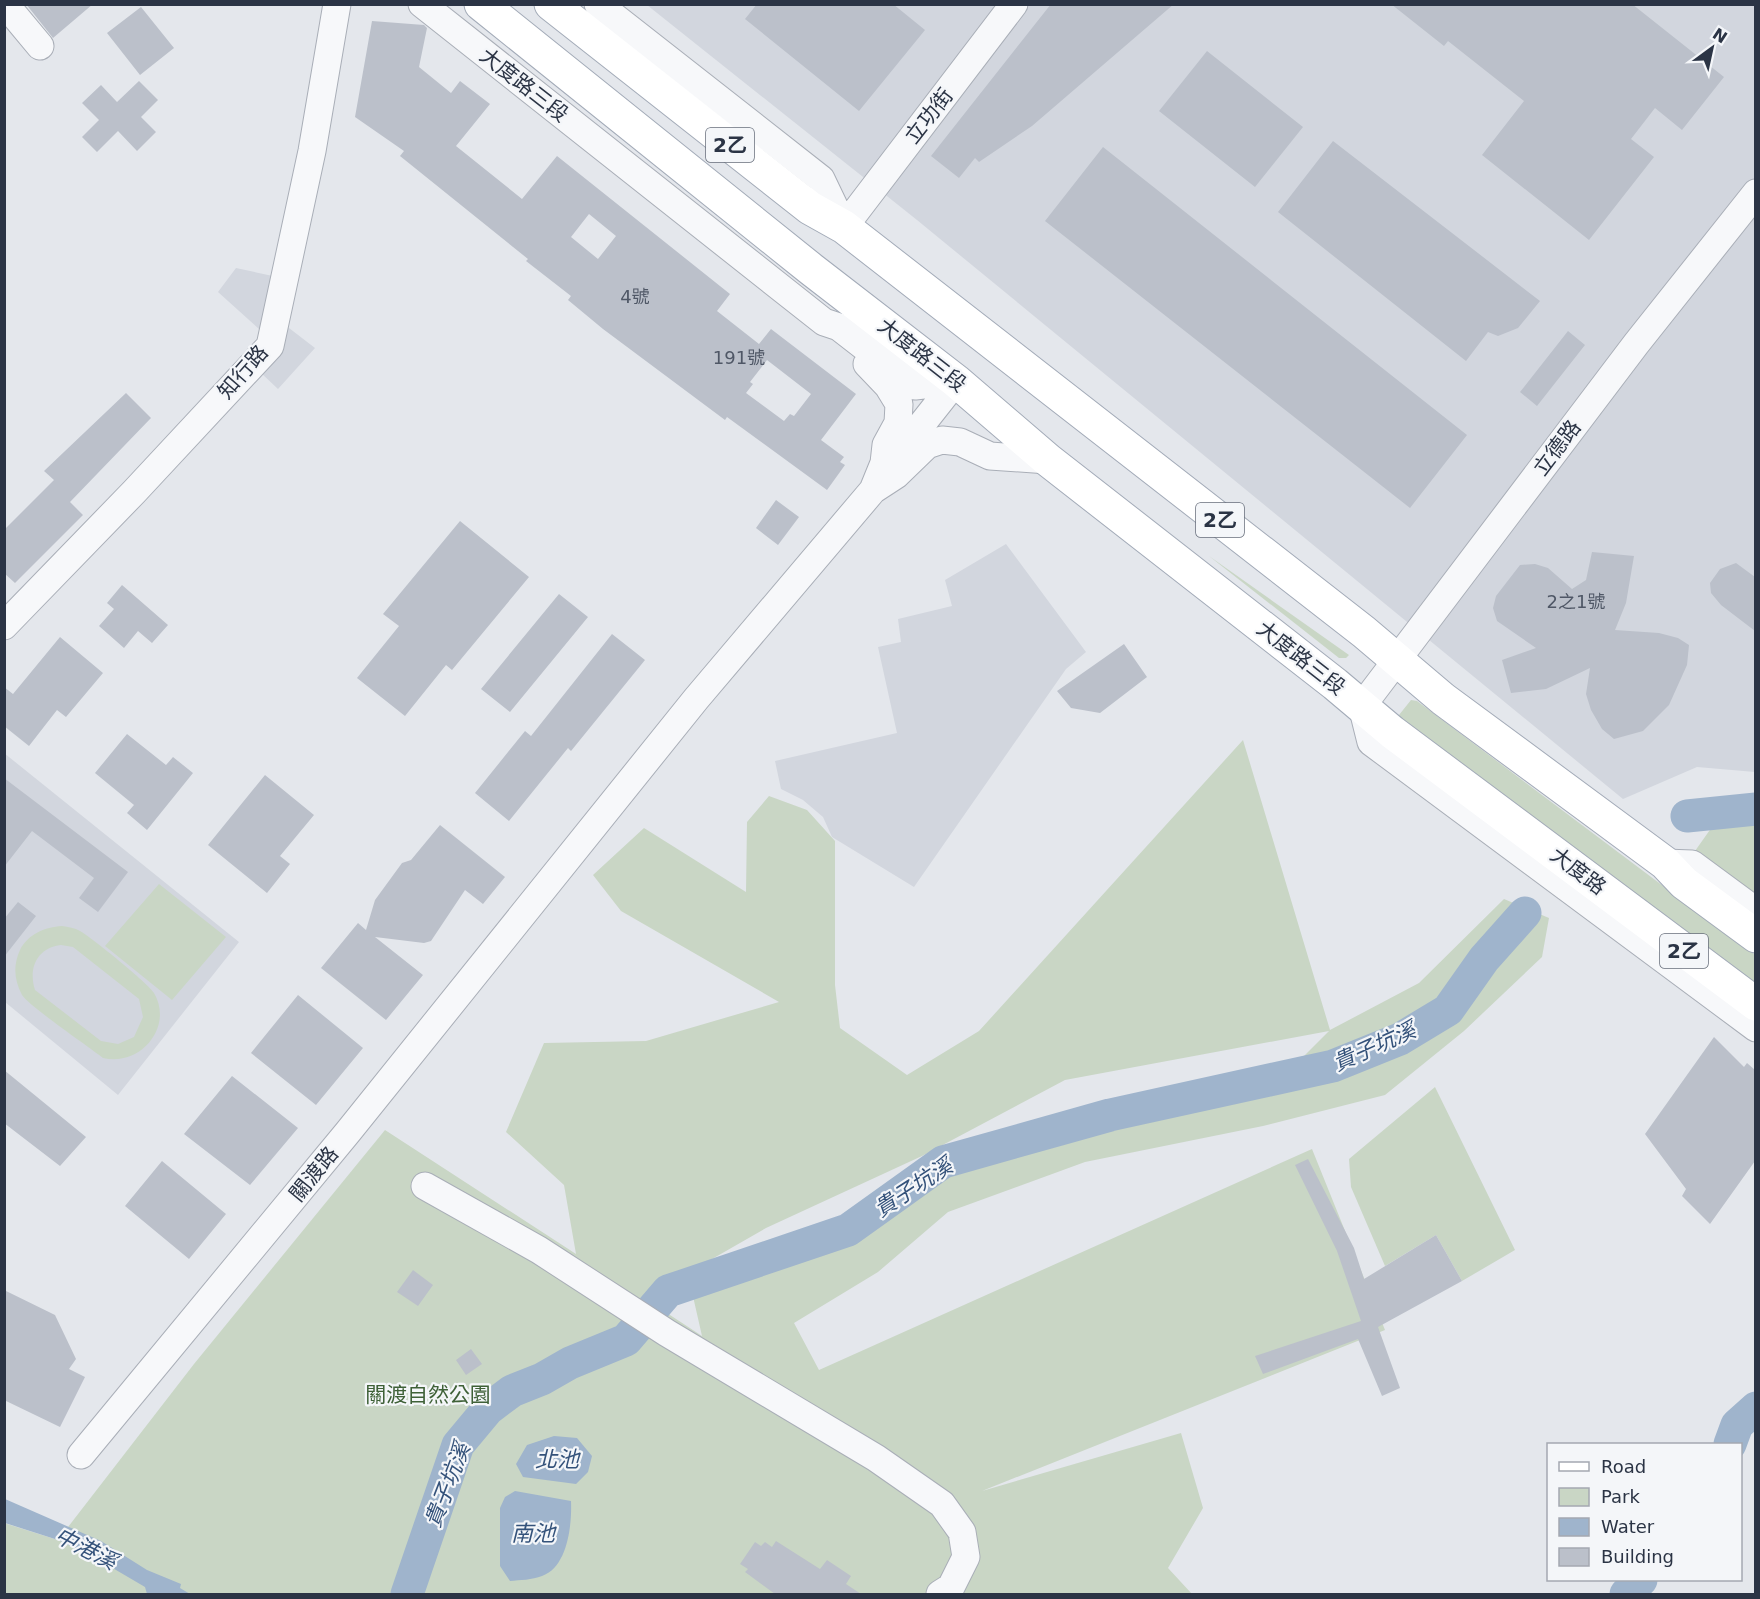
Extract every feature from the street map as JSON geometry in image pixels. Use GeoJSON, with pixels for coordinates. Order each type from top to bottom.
{"type":"FeatureCollection","features":[{"type":"Feature","properties":{"kind":"main road","name":"大度路三段"},"geometry":{"type":"LineString","coordinates":[[481,4],[956,381],[1048,460],[1362,706],[1534,851]]}},
{"type":"Feature","properties":{"kind":"main road","name":"2乙"},"geometry":{"type":"LineString","coordinates":[[551,4],[810,208],[844,227],[1397,659],[1443,699],[1665,863],[1684,883],[1755,936]]}},
{"type":"Feature","properties":{"kind":"main road","name":"大度路"},"geometry":{"type":"LineString","coordinates":[[1534,851],[1602,902]]}},
{"type":"Feature","properties":{"kind":"main road","name":"2乙"},"geometry":{"type":"LineString","coordinates":[[1602,902],[1755,1004]]}},
{"type":"Feature","properties":{"kind":"street"},"geometry":{"type":"LineString","coordinates":[[4,4],[40,46]]}},
{"type":"Feature","properties":{"kind":"street","name":"知行路"},"geometry":{"type":"LineString","coordinates":[[4,626],[134,492],[270,346],[312,151],[337,4]]}},
{"type":"Feature","properties":{"kind":"street","name":"大度路三段"},"geometry":{"type":"LineString","coordinates":[[422,4],[824,322]]}},
{"type":"Feature","properties":{"kind":"street"},"geometry":{"type":"LineString","coordinates":[[598,4],[821,179],[844,227]]}},
{"type":"Feature","properties":{"kind":"street","name":"立功街"},"geometry":{"type":"LineString","coordinates":[[844,227],[1014,4]]}},
{"type":"Feature","properties":{"kind":"street","name":"立德路"},"geometry":{"type":"LineString","coordinates":[[1362,706],[1636,344],[1755,193]]}},
{"type":"Feature","properties":{"kind":"street"},"geometry":{"type":"LineString","coordinates":[[824,322],[839,327],[915,386],[956,381]]}},
{"type":"Feature","properties":{"kind":"street"},"geometry":{"type":"LineString","coordinates":[[824,322],[831,336],[872,368],[888,386],[898,404],[898,423],[886,445],[884,463],[873,490]]}},
{"type":"Feature","properties":{"kind":"street"},"geometry":{"type":"LineString","coordinates":[[884,463],[898,456],[956,381]]}},
{"type":"Feature","properties":{"kind":"street"},"geometry":{"type":"LineString","coordinates":[[873,490],[896,475],[927,445],[942,440],[960,442],[990,456],[1048,460]]}},
{"type":"Feature","properties":{"kind":"street","name":"關渡路"},"geometry":{"type":"LineString","coordinates":[[81,1455],[312,1176],[696,699],[873,490]]}},
{"type":"Feature","properties":{"kind":"street"},"geometry":{"type":"LineString","coordinates":[[1665,863],[1692,864],[1755,911]]}},
{"type":"Feature","properties":{"kind":"street"},"geometry":{"type":"LineString","coordinates":[[1602,902],[1755,1028]]}},
{"type":"Feature","properties":{"kind":"street"},"geometry":{"type":"LineString","coordinates":[[425,1186],[539,1250],[711,1360],[876,1458],[942,1504],[962,1532],[966,1557],[951,1587],[940,1594]]}},
{"type":"Feature","properties":{"kind":"shaded area"},"geometry":{"type":"Polygon","coordinates":[[[647,5],[1755,5],[1755,772],[1697,767],[1623,799],[917,220],[647,5]]]}},
{"type":"Feature","properties":{"kind":"shaded area"},"geometry":{"type":"Polygon","coordinates":[[[236,268],[282,278],[276,318],[315,348],[278,389],[259,371],[280,348],[218,292],[236,268]]]}},
{"type":"Feature","properties":{"kind":"shaded area"},"geometry":{"type":"Polygon","coordinates":[[[1006,544],[1086,652],[1066,669],[914,887],[832,837],[823,817],[803,800],[781,789],[775,761],[897,733],[878,647],[901,642],[898,619],[952,606],[945,580],[1006,544]]]}},
{"type":"Feature","properties":{"kind":"shaded area"},"geometry":{"type":"Polygon","coordinates":[[[4,753],[239,942],[118,1095],[5,1002],[4,753]]]}},
{"type":"Feature","properties":{"kind":"green space"},"geometry":{"type":"Polygon","coordinates":[[[1209,556],[1349,655],[1346,658],[1339,658],[1209,556]]]}},
{"type":"Feature","properties":{"kind":"green space"},"geometry":{"type":"Polygon","coordinates":[[[1411,700],[1417,701],[1755,955],[1755,985],[1403,721],[1399,715],[1411,700]]]}},
{"type":"Feature","properties":{"kind":"green space","name":"關渡自然公園"},"geometry":{"type":"Polygon","coordinates":[[[1243,740],[1330,1030],[1419,983],[1504,899],[1549,918],[1542,957],[1464,1031],[1385,1095],[1263,1126],[1085,1162],[948,1212],[878,1272],[794,1323],[819,1370],[1312,1149],[1385,1330],[982,1491],[1181,1433],[1203,1508],[1168,1568],[1192,1594],[5,1594],[4,1523],[58,1540],[194,1364],[385,1130],[576,1254],[564,1185],[506,1132],[544,1043],[646,1041],[779,1002],[621,911],[593,875],[644,828],[746,892],[747,822],[769,796],[807,810],[835,841],[835,985],[840,1028],[907,1075],[979,1031],[1243,740]],[[1329,1031],[1065,1080],[922,1156],[766,1228],[644,1298],[702,1336],[692,1292],[864,1227],[958,1171],[1116,1120],[1265,1095],[1329,1031]]]}},
{"type":"Feature","properties":{"kind":"green space"},"geometry":{"type":"Polygon","coordinates":[[[1755,794],[1755,896],[1695,851],[1719,817],[1755,794]]]}},
{"type":"Feature","properties":{"kind":"green space"},"geometry":{"type":"Polygon","coordinates":[[[159,884],[226,937],[172,1000],[105,946],[159,884]]]}},
{"type":"Feature","properties":{"kind":"green space"},"geometry":{"type":"Polygon","coordinates":[[[56,927],[74,928],[86,935],[131,971],[154,993],[159,1006],[160,1019],[150,1042],[141,1050],[117,1059],[103,1058],[47,1017],[22,995],[15,972],[16,961],[23,944],[43,930],[56,927]],[[61,945],[46,950],[40,955],[36,960],[33,974],[35,990],[101,1041],[118,1044],[134,1037],[143,1017],[139,999],[73,947],[61,945]]]}},
{"type":"Feature","properties":{"kind":"green space"},"geometry":{"type":"Polygon","coordinates":[[[1435,1087],[1515,1250],[1462,1281],[1436,1235],[1385,1266],[1351,1187],[1349,1159],[1435,1087]]]}},
{"type":"Feature","properties":{"kind":"water","name":"北池"},"geometry":{"type":"Polygon","coordinates":[[[554,1436],[577,1438],[592,1456],[588,1472],[576,1484],[523,1477],[516,1464],[527,1445],[554,1436]]]}},
{"type":"Feature","properties":{"kind":"water","name":"南池"},"geometry":{"type":"Polygon","coordinates":[[[515,1491],[571,1501],[571,1521],[563,1554],[551,1571],[534,1578],[510,1581],[500,1566],[500,1508],[505,1497],[515,1491]]]}},
{"type":"Feature","properties":{"kind":"water","name":"中港溪"},"geometry":{"type":"Polygon","coordinates":[[[5,1499],[101,1541],[147,1570],[181,1584],[180,1588],[190,1594],[147,1594],[145,1587],[99,1560],[58,1540],[5,1523],[5,1499]]]}},
{"type":"Feature","properties":{"kind":"building"},"geometry":{"type":"Polygon","coordinates":[[[26,4],[93,4],[53,38],[26,4]]]}},
{"type":"Feature","properties":{"kind":"building"},"geometry":{"type":"Polygon","coordinates":[[[757,4],[893,4],[925,30],[859,111],[745,19],[757,4]]]}},
{"type":"Feature","properties":{"kind":"building"},"geometry":{"type":"Polygon","coordinates":[[[1051,4],[1174,4],[1032,126],[979,162],[975,158],[959,178],[931,156],[1051,4]]]}},
{"type":"Feature","properties":{"kind":"building"},"geometry":{"type":"Polygon","coordinates":[[[1391,4],[1632,4],[1724,77],[1682,130],[1655,108],[1631,139],[1654,157],[1589,240],[1482,155],[1524,101],[1448,41],[1444,46],[1391,4]]]}},
{"type":"Feature","properties":{"kind":"building"},"geometry":{"type":"Polygon","coordinates":[[[141,7],[174,48],[140,75],[107,33],[141,7]]]}},
{"type":"Feature","properties":{"kind":"building"},"geometry":{"type":"Polygon","coordinates":[[[372,21],[424,25],[427,28],[419,67],[451,93],[460,81],[490,104],[456,146],[522,199],[557,156],[730,294],[717,311],[759,344],[771,329],[856,394],[821,440],[844,457],[840,462],[845,465],[827,490],[727,417],[725,420],[603,329],[568,300],[571,296],[526,261],[528,259],[400,156],[404,151],[355,117],[372,21]],[[589,214],[571,237],[598,259],[616,236],[589,214]],[[767,360],[750,382],[753,384],[746,393],[784,421],[790,414],[794,416],[811,394],[767,360]]]}},
{"type":"Feature","properties":{"kind":"building"},"geometry":{"type":"Polygon","coordinates":[[[1207,51],[1303,127],[1255,187],[1159,111],[1207,51]]]}},
{"type":"Feature","properties":{"kind":"building"},"geometry":{"type":"Polygon","coordinates":[[[139,81],[158,100],[141,117],[156,132],[137,151],[118,131],[97,152],[82,137],[99,120],[82,103],[101,85],[117,102],[139,81]]]}},
{"type":"Feature","properties":{"kind":"building"},"geometry":{"type":"Polygon","coordinates":[[[1333,141],[1540,301],[1518,328],[1498,336],[1488,332],[1466,361],[1278,212],[1333,141]]]}},
{"type":"Feature","properties":{"kind":"building"},"geometry":{"type":"Polygon","coordinates":[[[1103,147],[1467,435],[1410,508],[1045,221],[1103,147]]]}},
{"type":"Feature","properties":{"kind":"building"},"geometry":{"type":"Polygon","coordinates":[[[1568,331],[1585,345],[1537,406],[1520,392],[1568,331]]]}},
{"type":"Feature","properties":{"kind":"building"},"geometry":{"type":"Polygon","coordinates":[[[126,393],[151,418],[70,502],[83,515],[15,583],[4,573],[4,530],[54,480],[44,471],[126,393]]]}},
{"type":"Feature","properties":{"kind":"building"},"geometry":{"type":"Polygon","coordinates":[[[776,500],[799,517],[778,545],[756,528],[776,500]]]}},
{"type":"Feature","properties":{"kind":"building"},"geometry":{"type":"Polygon","coordinates":[[[460,521],[529,577],[452,670],[446,665],[405,716],[357,678],[399,626],[383,614],[460,521]]]}},
{"type":"Feature","properties":{"kind":"building"},"geometry":{"type":"Polygon","coordinates":[[[1592,552],[1634,556],[1626,603],[1615,630],[1659,633],[1678,638],[1689,645],[1687,665],[1669,705],[1643,731],[1614,739],[1602,729],[1591,710],[1586,694],[1590,668],[1546,689],[1511,693],[1502,660],[1536,648],[1497,621],[1493,608],[1496,596],[1520,565],[1535,564],[1548,568],[1572,589],[1586,580],[1592,552]]]}},
{"type":"Feature","properties":{"kind":"building"},"geometry":{"type":"Polygon","coordinates":[[[1736,563],[1755,577],[1755,631],[1721,605],[1711,593],[1710,583],[1720,569],[1736,563]]]}},
{"type":"Feature","properties":{"kind":"building"},"geometry":{"type":"Polygon","coordinates":[[[122,585],[168,625],[152,643],[138,631],[124,648],[99,626],[114,609],[107,603],[122,585]]]}},
{"type":"Feature","properties":{"kind":"building"},"geometry":{"type":"Polygon","coordinates":[[[559,594],[588,617],[510,712],[481,689],[559,594]]]}},
{"type":"Feature","properties":{"kind":"building"},"geometry":{"type":"Polygon","coordinates":[[[612,634],[645,660],[571,751],[568,748],[509,821],[475,793],[525,731],[531,736],[612,634]]]}},
{"type":"Feature","properties":{"kind":"building"},"geometry":{"type":"Polygon","coordinates":[[[60,637],[103,673],[66,717],[57,710],[29,746],[4,726],[4,687],[13,694],[60,637]]]}},
{"type":"Feature","properties":{"kind":"building"},"geometry":{"type":"Polygon","coordinates":[[[1124,644],[1147,677],[1100,713],[1071,708],[1057,691],[1124,644]]]}},
{"type":"Feature","properties":{"kind":"building"},"geometry":{"type":"Polygon","coordinates":[[[127,734],[166,765],[173,757],[193,773],[147,830],[127,813],[134,805],[95,773],[127,734]]]}},
{"type":"Feature","properties":{"kind":"building"},"geometry":{"type":"Polygon","coordinates":[[[265,775],[314,815],[280,856],[290,864],[267,893],[208,845],[265,775]]]}},
{"type":"Feature","properties":{"kind":"building"},"geometry":{"type":"Polygon","coordinates":[[[4,778],[128,872],[98,912],[79,898],[94,878],[32,831],[4,867],[4,778]]]}},
{"type":"Feature","properties":{"kind":"building"},"geometry":{"type":"Polygon","coordinates":[[[440,825],[505,877],[483,904],[465,890],[431,941],[424,943],[375,937],[423,975],[386,1020],[321,968],[358,923],[366,930],[375,900],[402,863],[411,860],[440,825]]]}},
{"type":"Feature","properties":{"kind":"building"},"geometry":{"type":"Polygon","coordinates":[[[18,902],[36,916],[4,957],[4,919],[18,902]]]}},
{"type":"Feature","properties":{"kind":"building"},"geometry":{"type":"Polygon","coordinates":[[[298,995],[363,1048],[316,1105],[251,1053],[298,995]]]}},
{"type":"Feature","properties":{"kind":"building"},"geometry":{"type":"Polygon","coordinates":[[[1714,1037],[1744,1067],[1747,1063],[1755,1070],[1755,1161],[1710,1224],[1682,1196],[1686,1189],[1645,1134],[1714,1037]]]}},
{"type":"Feature","properties":{"kind":"building"},"geometry":{"type":"Polygon","coordinates":[[[4,1070],[86,1137],[60,1166],[4,1123],[4,1070]]]}},
{"type":"Feature","properties":{"kind":"building"},"geometry":{"type":"Polygon","coordinates":[[[232,1076],[298,1128],[250,1185],[184,1134],[232,1076]]]}},
{"type":"Feature","properties":{"kind":"building"},"geometry":{"type":"Polygon","coordinates":[[[1308,1159],[1354,1248],[1364,1279],[1436,1235],[1462,1281],[1378,1327],[1400,1388],[1382,1396],[1358,1339],[1263,1374],[1255,1356],[1361,1321],[1337,1251],[1295,1165],[1308,1159]]]}},
{"type":"Feature","properties":{"kind":"building"},"geometry":{"type":"Polygon","coordinates":[[[162,1161],[226,1214],[189,1259],[125,1206],[162,1161]]]}},
{"type":"Feature","properties":{"kind":"building"},"geometry":{"type":"Polygon","coordinates":[[[413,1270],[433,1285],[418,1306],[397,1292],[413,1270]]]}},
{"type":"Feature","properties":{"kind":"building"},"geometry":{"type":"Polygon","coordinates":[[[4,1290],[55,1315],[76,1359],[69,1369],[85,1377],[60,1427],[4,1400],[4,1290]]]}},
{"type":"Feature","properties":{"kind":"building"},"geometry":{"type":"Polygon","coordinates":[[[471,1349],[482,1364],[466,1375],[456,1360],[471,1349]]]}},
{"type":"Feature","properties":{"kind":"building"},"geometry":{"type":"Polygon","coordinates":[[[776,1541],[820,1569],[827,1560],[851,1576],[846,1584],[861,1594],[775,1594],[745,1572],[748,1569],[740,1564],[755,1542],[761,1546],[765,1542],[772,1547],[776,1541]]]}},
{"type":"Feature","properties":{"kind":"waterway","name":"貴子坑溪"},"geometry":{"type":"LineString","coordinates":[[1687,816],[1756,809]]}},
{"type":"Feature","properties":{"kind":"waterway","name":"貴子坑溪"},"geometry":{"type":"LineString","coordinates":[[407,1594],[458,1445],[488,1409],[512,1391],[542,1379],[570,1363],[626,1340],[668,1291],[848,1230],[943,1162],[1110,1115],[1333,1066],[1400,1039],[1448,1010],[1484,959],[1525,913]]}},
{"type":"Feature","properties":{"kind":"waterway"},"geometry":{"type":"LineString","coordinates":[[1730,1443],[1737,1425],[1756,1408]]}},
{"type":"Feature","properties":{"kind":"waterway"},"geometry":{"type":"LineString","coordinates":[[1626,1594],[1640,1581]]}}]}
